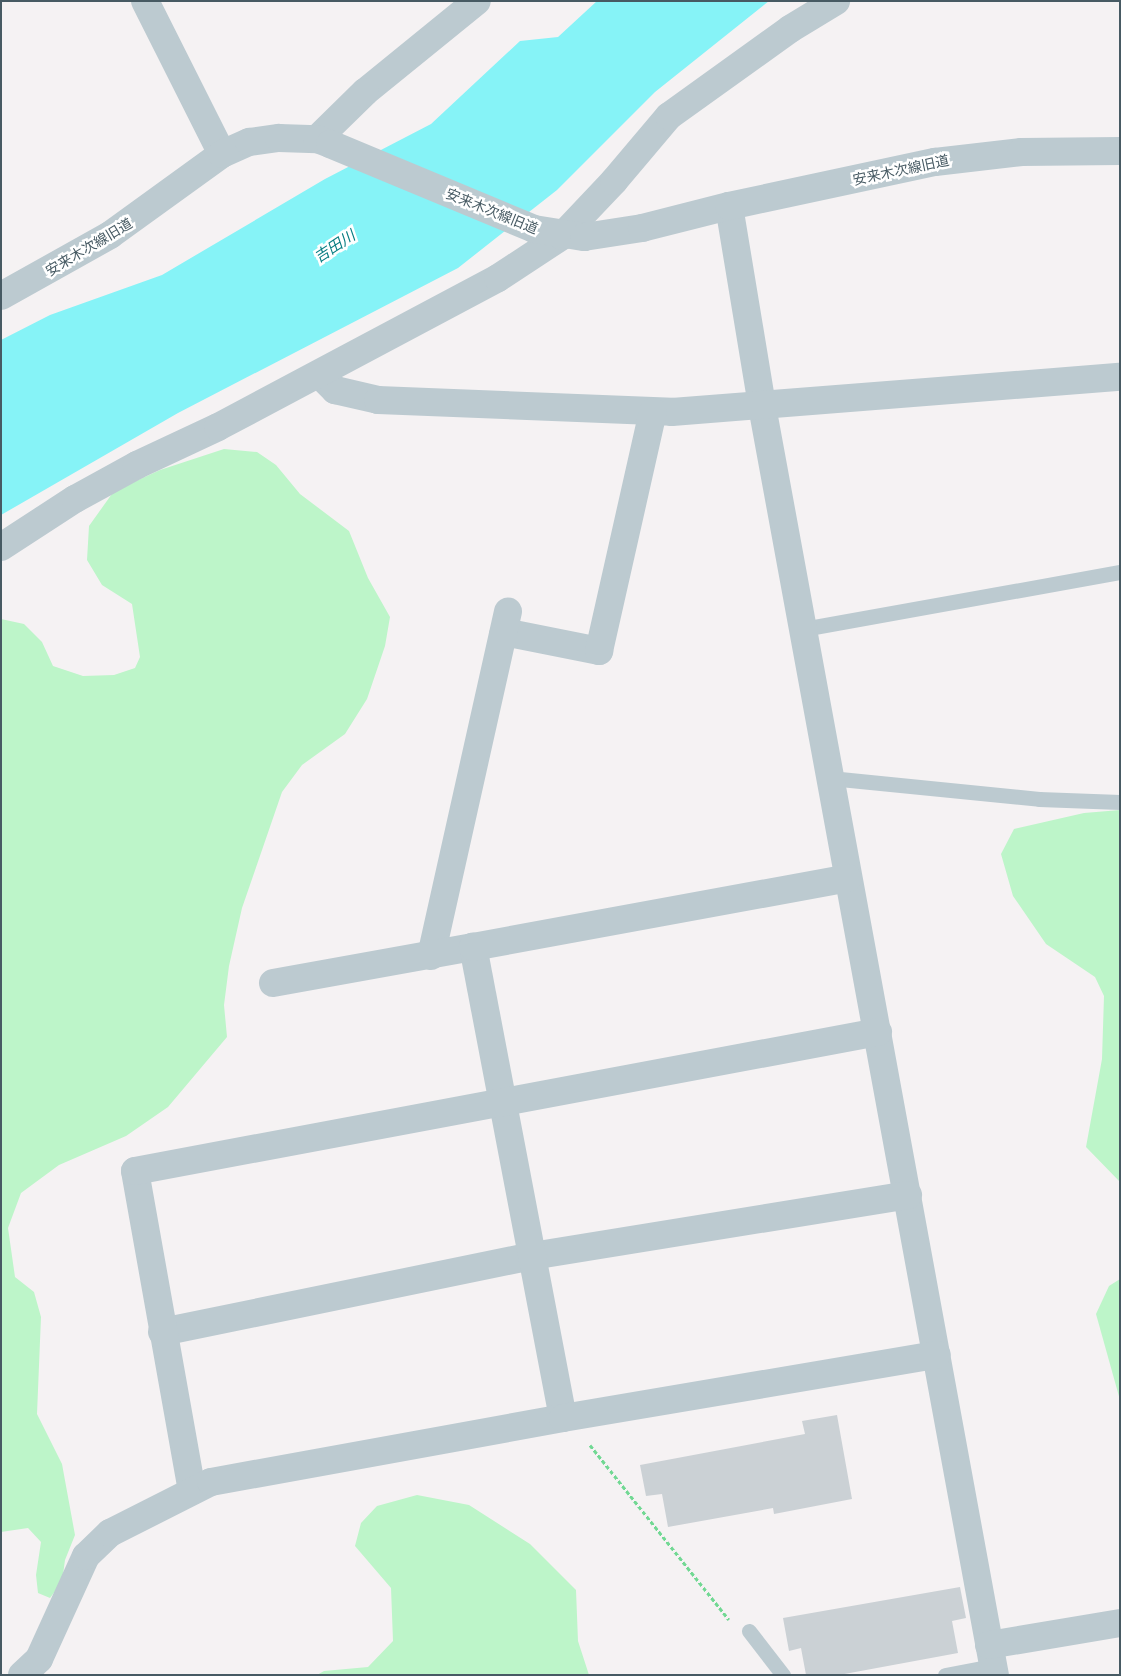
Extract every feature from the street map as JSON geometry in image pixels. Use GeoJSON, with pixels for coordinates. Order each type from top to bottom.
{"type":"FeatureCollection","features":[{"type":"Feature","properties":{"kind":"street"},"geometry":{"type":"LineString","coordinates":[[145,1],[222,154]]}},
{"type":"Feature","properties":{"kind":"street"},"geometry":{"type":"LineString","coordinates":[[324,141],[364,92],[477,1]]}},
{"type":"Feature","properties":{"kind":"street"},"geometry":{"type":"LineString","coordinates":[[1,547],[83,494],[319,374],[498,278],[562,236],[614,181],[669,116],[790,29],[836,1]]}},
{"type":"Feature","properties":{"kind":"street","name":"安来木次線旧道"},"geometry":{"type":"LineString","coordinates":[[1,296],[71,260],[118,230],[222,154],[249,142],[279,138],[324,141],[534,229],[562,236],[607,235],[729,206],[961,158],[1021,152],[1120,151]]}},
{"type":"Feature","properties":{"kind":"street"},"geometry":{"type":"LineString","coordinates":[[729,206],[762,406],[992,1662],[1120,1623]]}},
{"type":"Feature","properties":{"kind":"street"},"geometry":{"type":"LineString","coordinates":[[319,374],[335,390],[378,400],[653,412],[762,406],[1120,377]]}},
{"type":"Feature","properties":{"kind":"street"},"geometry":{"type":"LineString","coordinates":[[431,956],[505,623],[514,634],[599,651],[653,412]]}},
{"type":"Feature","properties":{"kind":"street"},"geometry":{"type":"LineString","coordinates":[[273,984],[848,878]]}},
{"type":"Feature","properties":{"kind":"street"},"geometry":{"type":"LineString","coordinates":[[473,947],[563,1418]]}},
{"type":"Feature","properties":{"kind":"street"},"geometry":{"type":"LineString","coordinates":[[192,1491],[134,1171],[503,1104],[878,1032]]}},
{"type":"Feature","properties":{"kind":"street"},"geometry":{"type":"LineString","coordinates":[[162,1332],[532,1256],[908,1195]]}},
{"type":"Feature","properties":{"kind":"street"},"geometry":{"type":"LineString","coordinates":[[22,1675],[39,1659],[86,1556],[110,1533],[211,1482],[563,1418],[937,1355]]}},
{"type":"Feature","properties":{"kind":"lane"},"geometry":{"type":"LineString","coordinates":[[803,629],[1120,572]]}},
{"type":"Feature","properties":{"kind":"lane"},"geometry":{"type":"LineString","coordinates":[[830,778],[1039,799],[1120,802]]}},
{"type":"Feature","properties":{"kind":"lane"},"geometry":{"type":"LineString","coordinates":[[749,1631],[784,1675]]}},
{"type":"Feature","properties":{"kind":"lane"},"geometry":{"type":"LineString","coordinates":[[945,1675],[992,1662]]}},
{"type":"Feature","properties":{"kind":"path"},"geometry":{"type":"LineString","coordinates":[[563,1418],[584,1438],[734,1626],[749,1631]]}},
{"type":"Feature","properties":{"kind":"green space"},"geometry":{"type":"Polygon","coordinates":[[[224,449],[257,452],[276,465],[300,494],[349,531],[368,578],[390,617],[385,646],[367,699],[345,734],[302,765],[282,792],[242,908],[229,966],[224,1005],[227,1037],[168,1107],[126,1136],[59,1165],[21,1193],[8,1228],[15,1277],[34,1292],[41,1317],[37,1414],[62,1464],[75,1535],[65,1560],[62,1582],[50,1598],[38,1593],[36,1575],[41,1542],[28,1528],[1,1532],[1,619],[24,624],[42,642],[53,666],[83,676],[114,675],[135,668],[140,657],[132,604],[102,585],[87,560],[89,526],[114,491],[160,470],[224,449]]]}},
{"type":"Feature","properties":{"kind":"green space"},"geometry":{"type":"Polygon","coordinates":[[[1120,810],[1120,1182],[1086,1147],[1102,1059],[1104,996],[1095,977],[1046,944],[1013,896],[1001,854],[1014,829],[1084,813],[1120,810]]]}},
{"type":"Feature","properties":{"kind":"green space"},"geometry":{"type":"Polygon","coordinates":[[[1120,1279],[1120,1400],[1096,1314],[1109,1286],[1120,1279]]]}},
{"type":"Feature","properties":{"kind":"green space"},"geometry":{"type":"Polygon","coordinates":[[[417,1495],[469,1505],[530,1544],[576,1590],[578,1641],[589,1675],[317,1675],[324,1671],[368,1667],[393,1641],[391,1588],[355,1546],[361,1523],[377,1506],[417,1495]]]}},
{"type":"Feature","properties":{"kind":"water","name":"吉田川"},"geometry":{"type":"Polygon","coordinates":[[[597,1],[769,1],[655,92],[557,190],[458,268],[178,413],[1,515],[1,340],[50,315],[162,275],[325,179],[431,124],[520,41],[558,37],[597,1]]]}},
{"type":"Feature","properties":{"kind":"building"},"geometry":{"type":"Polygon","coordinates":[[[837,1415],[852,1499],[774,1514],[773,1508],[668,1527],[662,1494],[646,1496],[640,1465],[805,1434],[802,1421],[837,1415]]]}},
{"type":"Feature","properties":{"kind":"building"},"geometry":{"type":"Polygon","coordinates":[[[960,1587],[966,1618],[952,1621],[958,1653],[839,1675],[806,1675],[801,1648],[789,1651],[783,1618],[960,1587]]]}}]}
